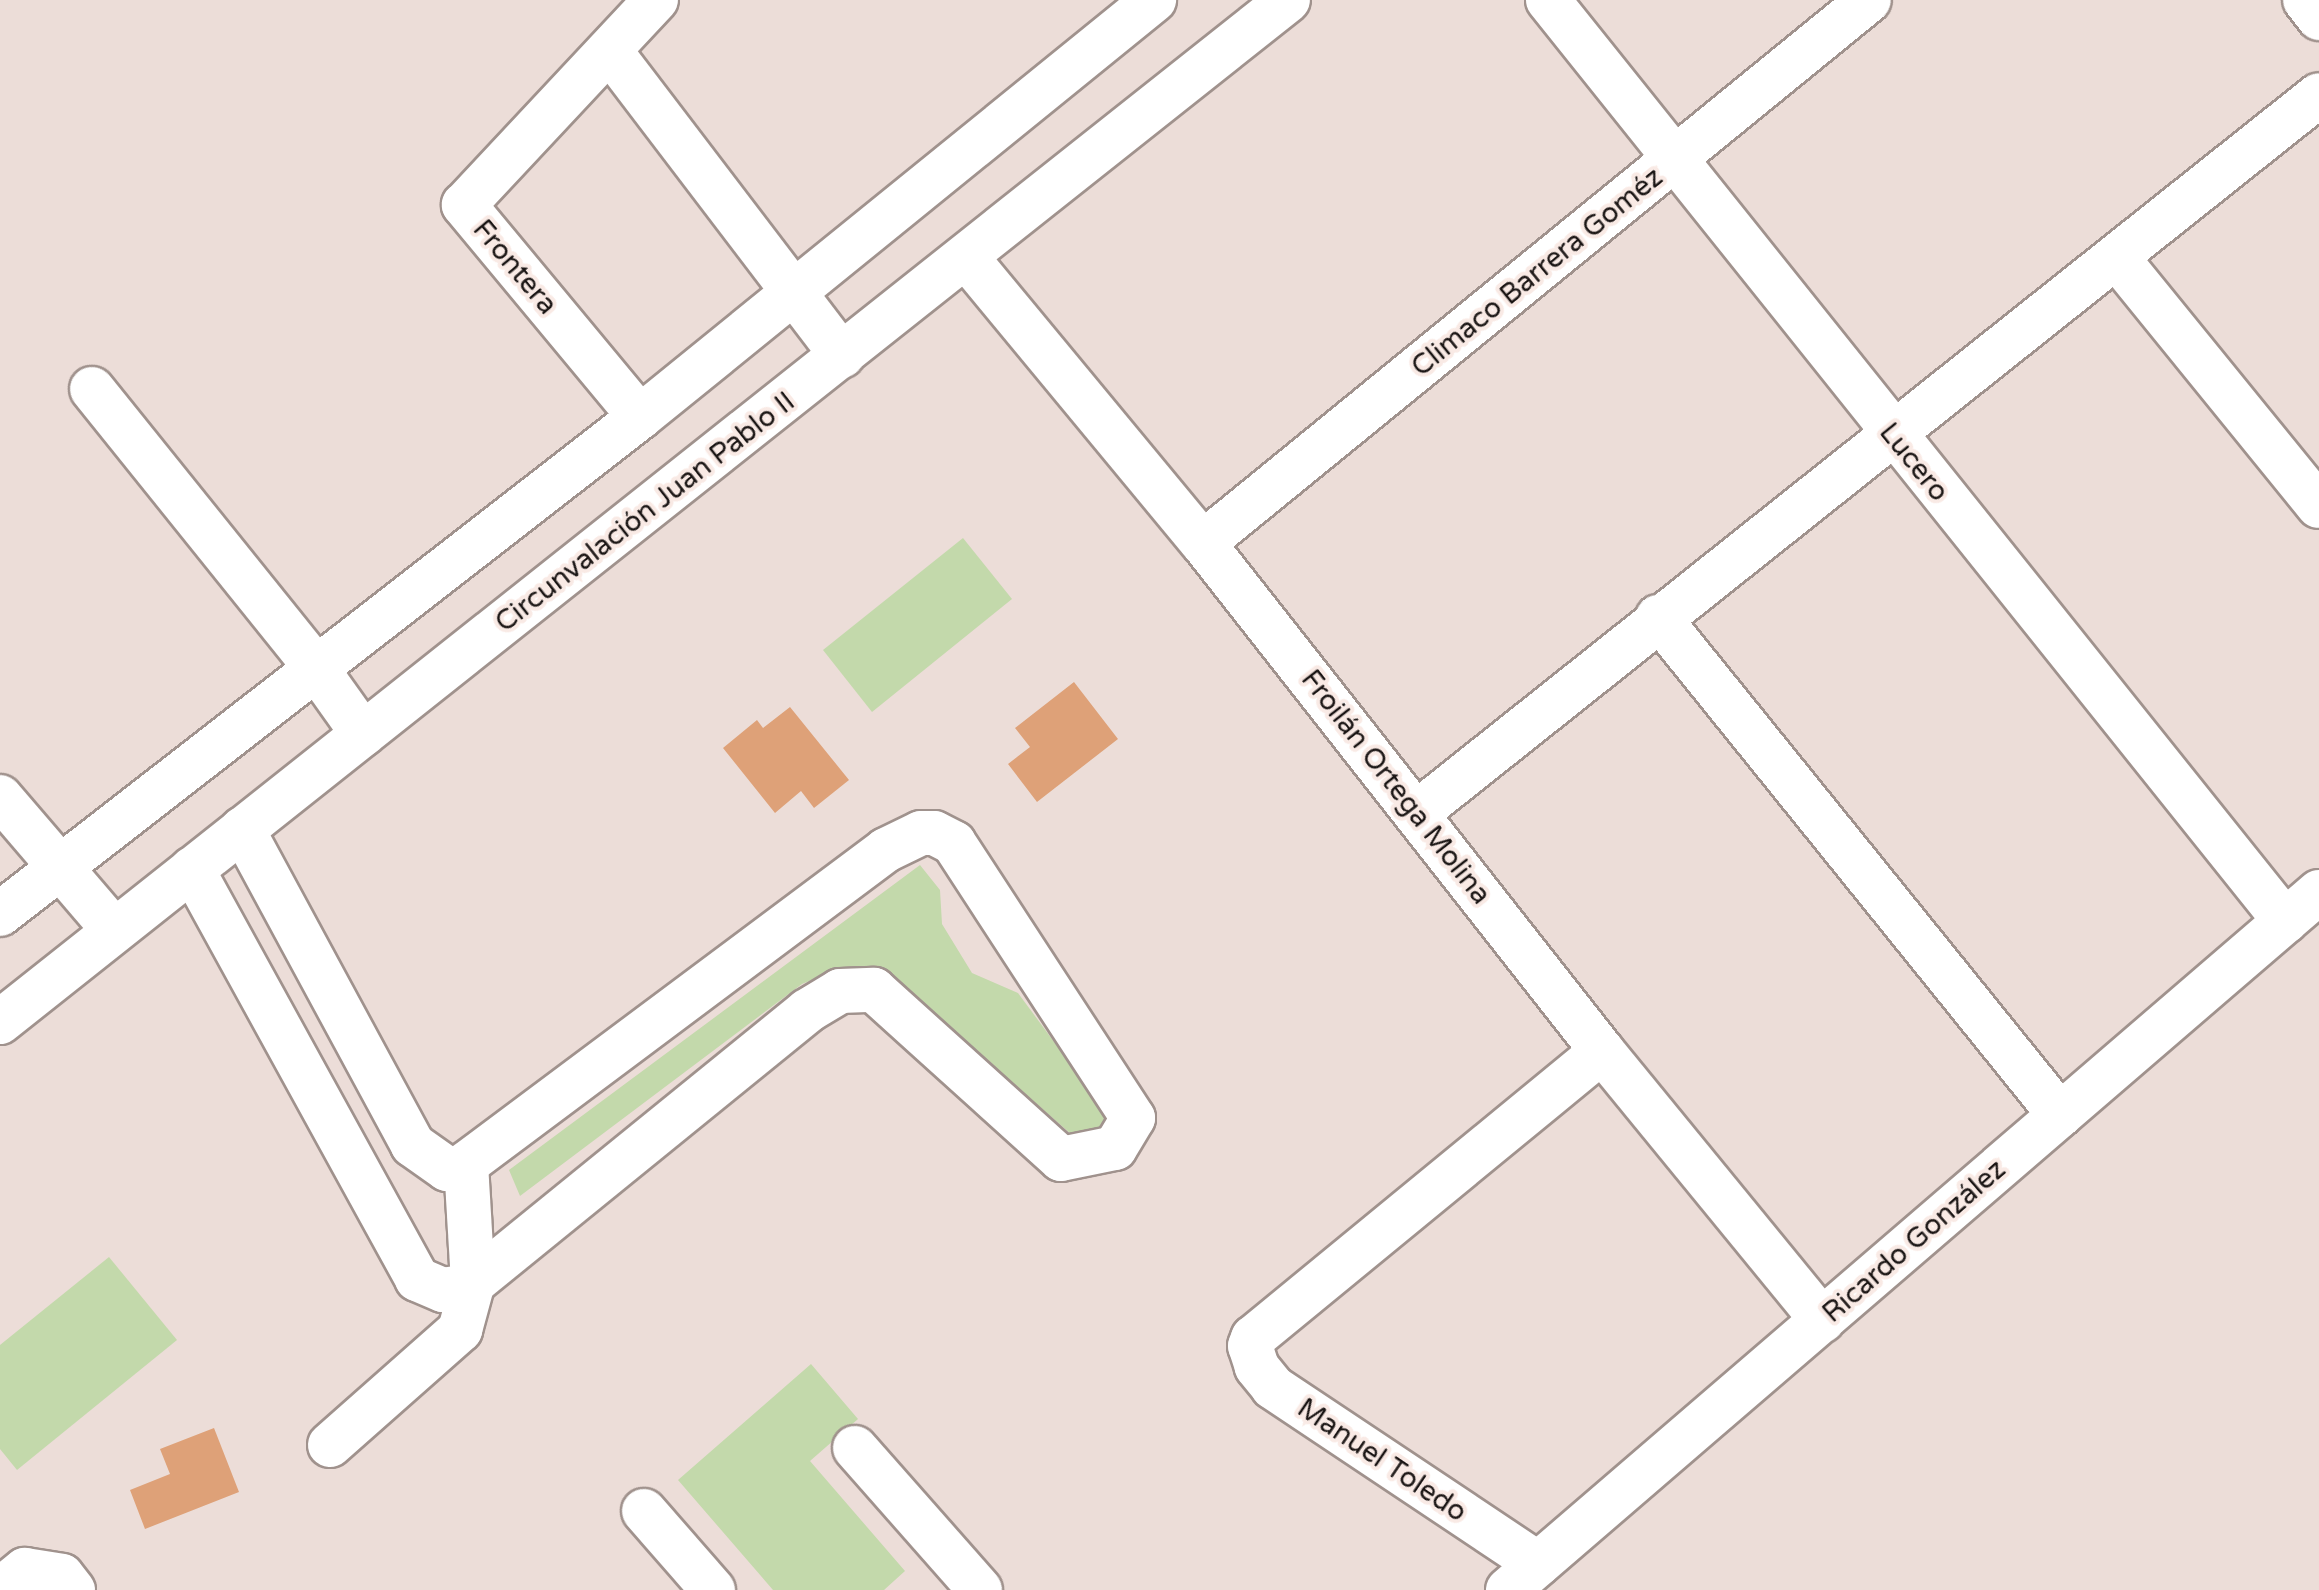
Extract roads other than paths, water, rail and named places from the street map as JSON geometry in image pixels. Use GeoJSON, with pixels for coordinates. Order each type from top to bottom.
{"type":"FeatureCollection","features":[{"type":"Feature","properties":{"kind":"street","name":"Frontera"},"geometry":{"type":"LineString","coordinates":[[640,417],[464,205],[656,0]]}},
{"type":"Feature","properties":{"kind":"street"},"geometry":{"type":"LineString","coordinates":[[0,914],[640,417],[1154,0]]}},
{"type":"Feature","properties":{"kind":"street","name":"Circunvalación Juan Pablo II"},"geometry":{"type":"LineString","coordinates":[[0,1022],[1288,0]]}},
{"type":"Feature","properties":{"kind":"street","name":"Lucero"},"geometry":{"type":"LineString","coordinates":[[1548,0],[1891,434],[2285,921]]}},
{"type":"Feature","properties":{"kind":"street","name":"Climaco Barrera Goméz"},"geometry":{"type":"LineString","coordinates":[[1203,543],[1869,0]]}},
{"type":"Feature","properties":{"kind":"street"},"geometry":{"type":"LineString","coordinates":[[2305,0],[2319,18]]}},
{"type":"Feature","properties":{"kind":"street"},"geometry":{"type":"LineString","coordinates":[[610,51],[796,291],[842,356]]}},
{"type":"Feature","properties":{"kind":"street"},"geometry":{"type":"LineString","coordinates":[[1418,812],[1658,617],[2118,259],[2319,95]]}},
{"type":"Feature","properties":{"kind":"street","name":"Froilán Ortega Molina"},"geometry":{"type":"LineString","coordinates":[[966,257],[1203,543],[1418,812],[1602,1051],[1822,1320]]}},
{"type":"Feature","properties":{"kind":"street"},"geometry":{"type":"LineString","coordinates":[[2118,259],[2319,506]]}},
{"type":"Feature","properties":{"kind":"street"},"geometry":{"type":"LineString","coordinates":[[92,389],[316,668],[363,734]]}},
{"type":"Feature","properties":{"kind":"street"},"geometry":{"type":"LineString","coordinates":[[1658,617],[2060,1115]]}},
{"type":"Feature","properties":{"kind":"street"},"geometry":{"type":"LineString","coordinates":[[0,797],[114,930]]}},
{"type":"Feature","properties":{"kind":"street"},"geometry":{"type":"LineString","coordinates":[[192,869],[417,1279],[443,1290],[473,1282],[807,1011],[840,991],[874,990],[1061,1159],[1115,1148],[1133,1118],[954,843],[934,833],[921,833],[886,850],[458,1170],[435,1165],[413,1145],[242,829]]}},
{"type":"Feature","properties":{"kind":"street","name":"Ricardo González"},"geometry":{"type":"LineString","coordinates":[[1523,1577],[2319,892]]}},
{"type":"Feature","properties":{"kind":"street","name":"Manuel Toledo"},"geometry":{"type":"LineString","coordinates":[[1523,1577],[1273,1387],[1251,1354],[1253,1338],[1602,1051]]}},
{"type":"Feature","properties":{"kind":"street"},"geometry":{"type":"LineString","coordinates":[[330,1445],[460,1330],[473,1282],[466,1164]]}},
{"type":"Feature","properties":{"kind":"street"},"geometry":{"type":"LineString","coordinates":[[855,1448],[963,1584]]}},
{"type":"Feature","properties":{"kind":"street"},"geometry":{"type":"LineString","coordinates":[[644,1511],[713,1590]]}},
{"type":"Feature","properties":{"kind":"street"},"geometry":{"type":"LineString","coordinates":[[0,1590],[25,1570],[62,1576],[73,1590]]}}]}
